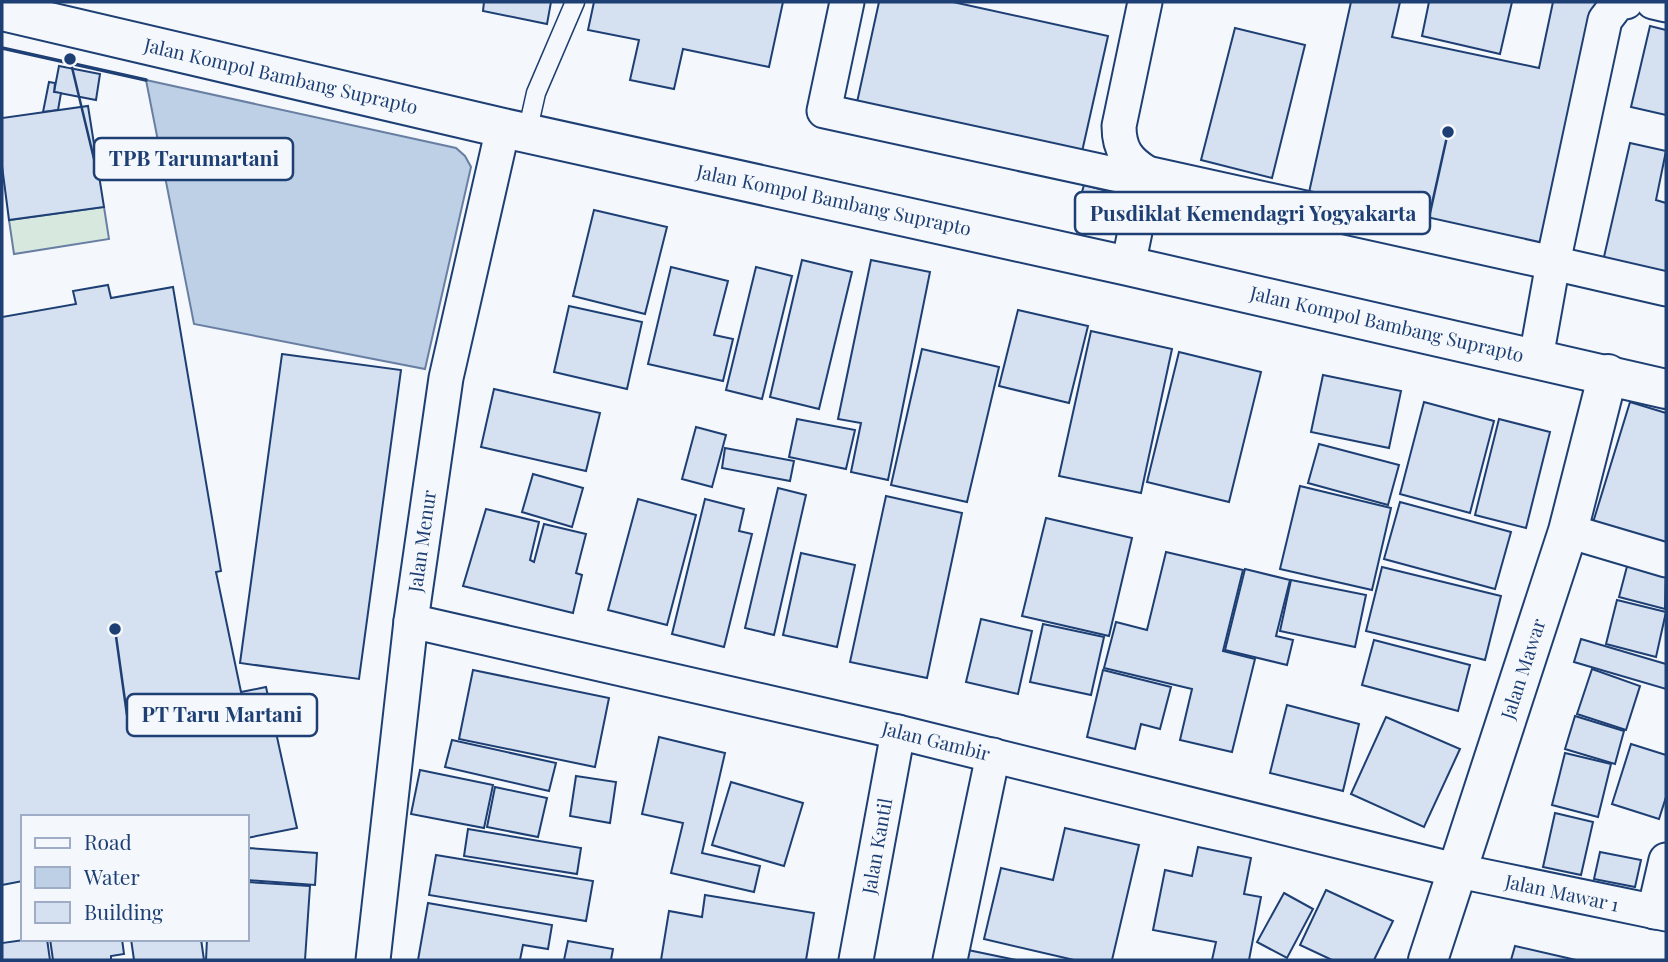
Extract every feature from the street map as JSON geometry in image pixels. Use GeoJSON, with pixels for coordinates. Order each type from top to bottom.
{"type":"FeatureCollection","features":[{"type":"Feature","properties":{"kind":"street"},"geometry":{"type":"LineString","coordinates":[[847,2],[824,111],[1147,177],[1666,289]]}},
{"type":"Feature","properties":{"kind":"street"},"geometry":{"type":"LineString","coordinates":[[1144,2],[1119,126],[1119,142],[1125,155],[1147,177]]}},
{"type":"Feature","properties":{"kind":"street"},"geometry":{"type":"LineString","coordinates":[[1536,358],[1553,263],[1605,20],[1618,3],[1626,2]]}},
{"type":"Feature","properties":{"kind":"street"},"geometry":{"type":"LineString","coordinates":[[1653,2],[1666,5]]}},
{"type":"Feature","properties":{"kind":"street","name":"Jalan Kompol Bambang Suprapto"},"geometry":{"type":"LineString","coordinates":[[2,11],[515,130],[1666,389]]}},
{"type":"Feature","properties":{"kind":"street","name":"Jalan Menur"},"geometry":{"type":"LineString","coordinates":[[373,960],[411,621],[446,378],[515,130]]}},
{"type":"Feature","properties":{"kind":"street"},"geometry":{"type":"LineString","coordinates":[[1128,266],[1147,177]]}},
{"type":"Feature","properties":{"kind":"street","name":"Jalan Mawar"},"geometry":{"type":"LineString","coordinates":[[1428,960],[1568,531],[1608,374]]}},
{"type":"Feature","properties":{"kind":"street"},"geometry":{"type":"LineString","coordinates":[[1568,531],[1666,560]]}},
{"type":"Feature","properties":{"kind":"street","name":"Jalan Gambir"},"geometry":{"type":"LineString","coordinates":[[411,621],[898,732],[1459,871]]}},
{"type":"Feature","properties":{"kind":"street","name":"Jalan Kantil"},"geometry":{"type":"LineString","coordinates":[[856,960],[898,732]]}},
{"type":"Feature","properties":{"kind":"street"},"geometry":{"type":"LineString","coordinates":[[950,960],[993,755]]}},
{"type":"Feature","properties":{"kind":"street"},"geometry":{"type":"LineString","coordinates":[[1660,913],[1666,860]]}},
{"type":"Feature","properties":{"kind":"street","name":"Jalan Mawar 1"},"geometry":{"type":"LineString","coordinates":[[1459,871],[1660,913]]}},
{"type":"Feature","properties":{"kind":"lane"},"geometry":{"type":"LineString","coordinates":[[515,130],[536,93],[575,2]]}},
{"type":"Feature","properties":{"kind":"shaded area"},"geometry":{"type":"Polygon","coordinates":[[[104,207],[109,239],[14,254],[9,220],[104,207]]]}},
{"type":"Feature","properties":{"kind":"water"},"geometry":{"type":"Polygon","coordinates":[[[146,80],[456,148],[465,156],[471,167],[425,369],[194,324],[146,80]]]}},
{"type":"Feature","properties":{"kind":"building"},"geometry":{"type":"Polygon","coordinates":[[[484,2],[551,2],[547,24],[483,11],[484,2]]]}},
{"type":"Feature","properties":{"kind":"building"},"geometry":{"type":"Polygon","coordinates":[[[594,2],[783,2],[769,67],[683,49],[674,89],[630,80],[639,40],[588,30],[594,2]]]}},
{"type":"Feature","properties":{"kind":"building"},"geometry":{"type":"Polygon","coordinates":[[[879,2],[953,2],[1108,36],[1079,165],[854,116],[879,2]]]}},
{"type":"Feature","properties":{"kind":"building"},"geometry":{"type":"Polygon","coordinates":[[[1351,2],[1400,2],[1392,37],[1539,68],[1553,2],[1601,2],[1547,248],[1308,197],[1351,2]]]}},
{"type":"Feature","properties":{"kind":"building"},"geometry":{"type":"Polygon","coordinates":[[[1429,2],[1512,2],[1500,54],[1422,36],[1429,2]]]}},
{"type":"Feature","properties":{"kind":"building"},"geometry":{"type":"Polygon","coordinates":[[[1650,26],[1666,30],[1666,115],[1631,107],[1650,26]]]}},
{"type":"Feature","properties":{"kind":"building"},"geometry":{"type":"Polygon","coordinates":[[[1235,28],[1305,45],[1272,178],[1201,160],[1235,28]]]}},
{"type":"Feature","properties":{"kind":"building"},"geometry":{"type":"Polygon","coordinates":[[[59,66],[100,74],[96,100],[54,92],[59,66]]]}},
{"type":"Feature","properties":{"kind":"building"},"geometry":{"type":"Polygon","coordinates":[[[49,82],[55,83],[54,92],[61,93],[58,110],[43,112],[49,82]]]}},
{"type":"Feature","properties":{"kind":"building"},"geometry":{"type":"Polygon","coordinates":[[[88,106],[104,207],[9,220],[2,166],[2,118],[88,106]]]}},
{"type":"Feature","properties":{"kind":"building"},"geometry":{"type":"Polygon","coordinates":[[[1630,143],[1666,151],[1656,200],[1666,203],[1666,284],[1601,270],[1630,143]]]}},
{"type":"Feature","properties":{"kind":"building"},"geometry":{"type":"Polygon","coordinates":[[[1084,185],[1123,195],[1117,219],[1077,209],[1084,185]]]}},
{"type":"Feature","properties":{"kind":"building"},"geometry":{"type":"Polygon","coordinates":[[[594,210],[667,227],[645,314],[573,296],[594,210]]]}},
{"type":"Feature","properties":{"kind":"building"},"geometry":{"type":"Polygon","coordinates":[[[802,260],[852,272],[819,409],[770,397],[802,260]]]}},
{"type":"Feature","properties":{"kind":"building"},"geometry":{"type":"Polygon","coordinates":[[[871,260],[930,272],[888,480],[851,472],[861,423],[838,419],[871,260]]]}},
{"type":"Feature","properties":{"kind":"building"},"geometry":{"type":"Polygon","coordinates":[[[671,267],[728,281],[714,335],[733,339],[723,381],[648,364],[671,267]]]}},
{"type":"Feature","properties":{"kind":"building"},"geometry":{"type":"Polygon","coordinates":[[[756,267],[792,276],[762,399],[726,390],[756,267]]]}},
{"type":"Feature","properties":{"kind":"building"},"geometry":{"type":"Polygon","coordinates":[[[108,285],[111,298],[173,287],[221,571],[216,572],[241,692],[266,687],[297,828],[248,838],[248,815],[21,815],[21,881],[2,885],[2,317],[76,304],[73,291],[108,285]]]}},
{"type":"Feature","properties":{"kind":"building"},"geometry":{"type":"Polygon","coordinates":[[[569,306],[642,322],[627,389],[554,372],[569,306]]]}},
{"type":"Feature","properties":{"kind":"building"},"geometry":{"type":"Polygon","coordinates":[[[1018,310],[1088,326],[1069,403],[999,386],[1018,310]]]}},
{"type":"Feature","properties":{"kind":"building"},"geometry":{"type":"Polygon","coordinates":[[[1091,331],[1172,349],[1141,493],[1059,476],[1091,331]]]}},
{"type":"Feature","properties":{"kind":"building"},"geometry":{"type":"Polygon","coordinates":[[[922,349],[999,367],[967,502],[891,485],[922,349]]]}},
{"type":"Feature","properties":{"kind":"building"},"geometry":{"type":"Polygon","coordinates":[[[1179,352],[1261,372],[1229,502],[1147,482],[1179,352]]]}},
{"type":"Feature","properties":{"kind":"building"},"geometry":{"type":"Polygon","coordinates":[[[282,354],[401,370],[359,679],[240,663],[282,354]]]}},
{"type":"Feature","properties":{"kind":"building"},"geometry":{"type":"Polygon","coordinates":[[[1323,375],[1401,391],[1389,448],[1311,432],[1323,375]]]}},
{"type":"Feature","properties":{"kind":"building"},"geometry":{"type":"Polygon","coordinates":[[[494,389],[600,413],[586,471],[481,447],[494,389]]]}},
{"type":"Feature","properties":{"kind":"building"},"geometry":{"type":"Polygon","coordinates":[[[1424,402],[1494,421],[1470,513],[1400,494],[1424,402]]]}},
{"type":"Feature","properties":{"kind":"building"},"geometry":{"type":"Polygon","coordinates":[[[1630,402],[1666,413],[1666,552],[1591,529],[1630,402]]]}},
{"type":"Feature","properties":{"kind":"building"},"geometry":{"type":"Polygon","coordinates":[[[797,419],[855,430],[846,469],[789,457],[797,419]]]}},
{"type":"Feature","properties":{"kind":"building"},"geometry":{"type":"Polygon","coordinates":[[[1499,419],[1550,432],[1526,528],[1475,515],[1499,419]]]}},
{"type":"Feature","properties":{"kind":"building"},"geometry":{"type":"Polygon","coordinates":[[[696,427],[726,435],[712,487],[682,479],[696,427]]]}},
{"type":"Feature","properties":{"kind":"building"},"geometry":{"type":"Polygon","coordinates":[[[1319,444],[1399,465],[1388,505],[1308,483],[1319,444]]]}},
{"type":"Feature","properties":{"kind":"building"},"geometry":{"type":"Polygon","coordinates":[[[725,448],[794,461],[790,481],[722,468],[725,448]]]}},
{"type":"Feature","properties":{"kind":"building"},"geometry":{"type":"Polygon","coordinates":[[[533,474],[583,488],[572,527],[522,512],[533,474]]]}},
{"type":"Feature","properties":{"kind":"building"},"geometry":{"type":"Polygon","coordinates":[[[1300,486],[1391,508],[1372,590],[1280,569],[1300,486]]]}},
{"type":"Feature","properties":{"kind":"building"},"geometry":{"type":"Polygon","coordinates":[[[778,488],[806,495],[774,635],[745,628],[778,488]]]}},
{"type":"Feature","properties":{"kind":"building"},"geometry":{"type":"Polygon","coordinates":[[[886,496],[962,513],[927,678],[850,662],[886,496]]]}},
{"type":"Feature","properties":{"kind":"building"},"geometry":{"type":"Polygon","coordinates":[[[638,499],[696,515],[667,625],[608,610],[638,499]]]}},
{"type":"Feature","properties":{"kind":"building"},"geometry":{"type":"Polygon","coordinates":[[[705,499],[744,509],[739,531],[752,534],[724,647],[672,634],[705,499]]]}},
{"type":"Feature","properties":{"kind":"building"},"geometry":{"type":"Polygon","coordinates":[[[1400,502],[1511,532],[1495,589],[1384,559],[1400,502]]]}},
{"type":"Feature","properties":{"kind":"building"},"geometry":{"type":"Polygon","coordinates":[[[486,509],[539,522],[530,560],[534,562],[544,524],[586,534],[576,573],[582,575],[573,613],[463,586],[486,509]]]}},
{"type":"Feature","properties":{"kind":"building"},"geometry":{"type":"Polygon","coordinates":[[[1046,518],[1132,538],[1109,636],[1022,616],[1046,518]]]}},
{"type":"Feature","properties":{"kind":"building"},"geometry":{"type":"Polygon","coordinates":[[[1166,552],[1243,570],[1223,651],[1255,659],[1232,752],[1180,740],[1192,689],[1104,668],[1116,622],[1147,630],[1166,552]]]}},
{"type":"Feature","properties":{"kind":"building"},"geometry":{"type":"Polygon","coordinates":[[[801,553],[855,565],[837,647],[783,635],[801,553]]]}},
{"type":"Feature","properties":{"kind":"building"},"geometry":{"type":"Polygon","coordinates":[[[1630,555],[1666,564],[1665,609],[1619,597],[1630,555]]]}},
{"type":"Feature","properties":{"kind":"building"},"geometry":{"type":"Polygon","coordinates":[[[1382,567],[1501,596],[1485,660],[1366,631],[1382,567]]]}},
{"type":"Feature","properties":{"kind":"building"},"geometry":{"type":"Polygon","coordinates":[[[1245,569],[1290,580],[1276,636],[1293,640],[1287,665],[1225,650],[1245,569]]]}},
{"type":"Feature","properties":{"kind":"building"},"geometry":{"type":"Polygon","coordinates":[[[1291,580],[1366,595],[1355,647],[1280,631],[1291,580]]]}},
{"type":"Feature","properties":{"kind":"building"},"geometry":{"type":"Polygon","coordinates":[[[1617,600],[1666,612],[1656,657],[1606,644],[1617,600]]]}},
{"type":"Feature","properties":{"kind":"building"},"geometry":{"type":"Polygon","coordinates":[[[981,619],[1032,631],[1018,694],[966,682],[981,619]]]}},
{"type":"Feature","properties":{"kind":"building"},"geometry":{"type":"Polygon","coordinates":[[[1043,624],[1104,637],[1091,695],[1030,682],[1043,624]]]}},
{"type":"Feature","properties":{"kind":"building"},"geometry":{"type":"Polygon","coordinates":[[[1581,639],[1666,664],[1666,689],[1574,662],[1581,639]]]}},
{"type":"Feature","properties":{"kind":"building"},"geometry":{"type":"Polygon","coordinates":[[[1374,640],[1470,665],[1458,711],[1362,685],[1374,640]]]}},
{"type":"Feature","properties":{"kind":"building"},"geometry":{"type":"Polygon","coordinates":[[[1592,669],[1640,686],[1626,730],[1577,714],[1592,669]]]}},
{"type":"Feature","properties":{"kind":"building"},"geometry":{"type":"Polygon","coordinates":[[[473,670],[609,698],[595,767],[459,739],[473,670]]]}},
{"type":"Feature","properties":{"kind":"building"},"geometry":{"type":"Polygon","coordinates":[[[1103,670],[1171,687],[1160,729],[1141,724],[1135,749],[1087,737],[1103,670]]]}},
{"type":"Feature","properties":{"kind":"building"},"geometry":{"type":"Polygon","coordinates":[[[1287,705],[1359,724],[1343,791],[1270,773],[1287,705]]]}},
{"type":"Feature","properties":{"kind":"building"},"geometry":{"type":"Polygon","coordinates":[[[1575,716],[1624,731],[1615,764],[1565,749],[1575,716]]]}},
{"type":"Feature","properties":{"kind":"building"},"geometry":{"type":"Polygon","coordinates":[[[1386,717],[1460,749],[1424,827],[1351,794],[1386,717]]]}},
{"type":"Feature","properties":{"kind":"building"},"geometry":{"type":"Polygon","coordinates":[[[659,737],[725,753],[702,853],[760,866],[754,892],[671,873],[683,823],[642,814],[659,737]]]}},
{"type":"Feature","properties":{"kind":"building"},"geometry":{"type":"Polygon","coordinates":[[[452,740],[556,763],[549,791],[445,767],[452,740]]]}},
{"type":"Feature","properties":{"kind":"building"},"geometry":{"type":"Polygon","coordinates":[[[1631,744],[1666,755],[1666,797],[1659,819],[1612,804],[1631,744]]]}},
{"type":"Feature","properties":{"kind":"building"},"geometry":{"type":"Polygon","coordinates":[[[1565,753],[1611,764],[1598,817],[1552,805],[1565,753]]]}},
{"type":"Feature","properties":{"kind":"building"},"geometry":{"type":"Polygon","coordinates":[[[420,770],[493,785],[484,828],[411,814],[420,770]]]}},
{"type":"Feature","properties":{"kind":"building"},"geometry":{"type":"Polygon","coordinates":[[[576,776],[616,782],[610,823],[570,816],[576,776]]]}},
{"type":"Feature","properties":{"kind":"building"},"geometry":{"type":"Polygon","coordinates":[[[731,782],[803,803],[784,866],[712,845],[731,782]]]}},
{"type":"Feature","properties":{"kind":"building"},"geometry":{"type":"Polygon","coordinates":[[[495,787],[547,798],[538,837],[487,827],[495,787]]]}},
{"type":"Feature","properties":{"kind":"building"},"geometry":{"type":"Polygon","coordinates":[[[1555,813],[1593,822],[1581,875],[1543,867],[1555,813]]]}},
{"type":"Feature","properties":{"kind":"building"},"geometry":{"type":"Polygon","coordinates":[[[1065,828],[1139,845],[1112,960],[1074,960],[984,939],[1001,868],[1053,880],[1065,828]]]}},
{"type":"Feature","properties":{"kind":"building"},"geometry":{"type":"Polygon","coordinates":[[[468,829],[581,848],[577,874],[464,856],[468,829]]]}},
{"type":"Feature","properties":{"kind":"building"},"geometry":{"type":"Polygon","coordinates":[[[1198,847],[1251,858],[1244,894],[1261,897],[1249,960],[1212,960],[1216,942],[1153,930],[1165,870],[1192,876],[1198,847]]]}},
{"type":"Feature","properties":{"kind":"building"},"geometry":{"type":"Polygon","coordinates":[[[248,848],[317,853],[315,885],[248,880],[248,848]]]}},
{"type":"Feature","properties":{"kind":"building"},"geometry":{"type":"Polygon","coordinates":[[[1600,852],[1641,860],[1635,887],[1594,879],[1600,852]]]}},
{"type":"Feature","properties":{"kind":"building"},"geometry":{"type":"Polygon","coordinates":[[[436,855],[593,881],[586,921],[429,895],[436,855]]]}},
{"type":"Feature","properties":{"kind":"building"},"geometry":{"type":"Polygon","coordinates":[[[248,882],[310,886],[305,960],[206,960],[207,941],[248,941],[248,882]]]}},
{"type":"Feature","properties":{"kind":"building"},"geometry":{"type":"Polygon","coordinates":[[[1326,890],[1393,921],[1374,960],[1332,960],[1300,945],[1326,890]]]}},
{"type":"Feature","properties":{"kind":"building"},"geometry":{"type":"Polygon","coordinates":[[[1284,893],[1313,909],[1287,958],[1257,942],[1284,893]]]}},
{"type":"Feature","properties":{"kind":"building"},"geometry":{"type":"Polygon","coordinates":[[[705,895],[814,913],[806,960],[661,960],[669,911],[702,917],[705,895]]]}},
{"type":"Feature","properties":{"kind":"building"},"geometry":{"type":"Polygon","coordinates":[[[428,903],[552,925],[548,949],[523,945],[520,960],[418,960],[428,903]]]}},
{"type":"Feature","properties":{"kind":"building"},"geometry":{"type":"Polygon","coordinates":[[[47,941],[50,960],[2,960],[2,943],[47,941]]]}},
{"type":"Feature","properties":{"kind":"building"},"geometry":{"type":"Polygon","coordinates":[[[50,941],[122,941],[124,954],[111,956],[111,960],[53,960],[50,941]]]}},
{"type":"Feature","properties":{"kind":"building"},"geometry":{"type":"Polygon","coordinates":[[[131,941],[201,941],[204,960],[134,960],[131,941]]]}},
{"type":"Feature","properties":{"kind":"building"},"geometry":{"type":"Polygon","coordinates":[[[568,941],[613,949],[611,960],[564,960],[568,941]]]}},
{"type":"Feature","properties":{"kind":"building"},"geometry":{"type":"Polygon","coordinates":[[[1515,946],[1576,960],[1511,960],[1515,946]]]}},
{"type":"Feature","properties":{"kind":"building"},"geometry":{"type":"Polygon","coordinates":[[[968,950],[1016,960],[966,960],[968,950]]]}},
{"type":"Feature","properties":{"kind":"wall"},"geometry":{"type":"LineString","coordinates":[[2,48],[146,80]]}},
{"type":"Feature","properties":{"kind":"place","name":"TPB Tarumartani"},"geometry":{"type":"Point","coordinates":[70,59]}},
{"type":"Feature","properties":{"kind":"place","name":"Pusdiklat Kemendagri Yogyakarta"},"geometry":{"type":"Point","coordinates":[1448,132]}},
{"type":"Feature","properties":{"kind":"place","name":"PT Taru Martani"},"geometry":{"type":"Point","coordinates":[115,629]}}]}
